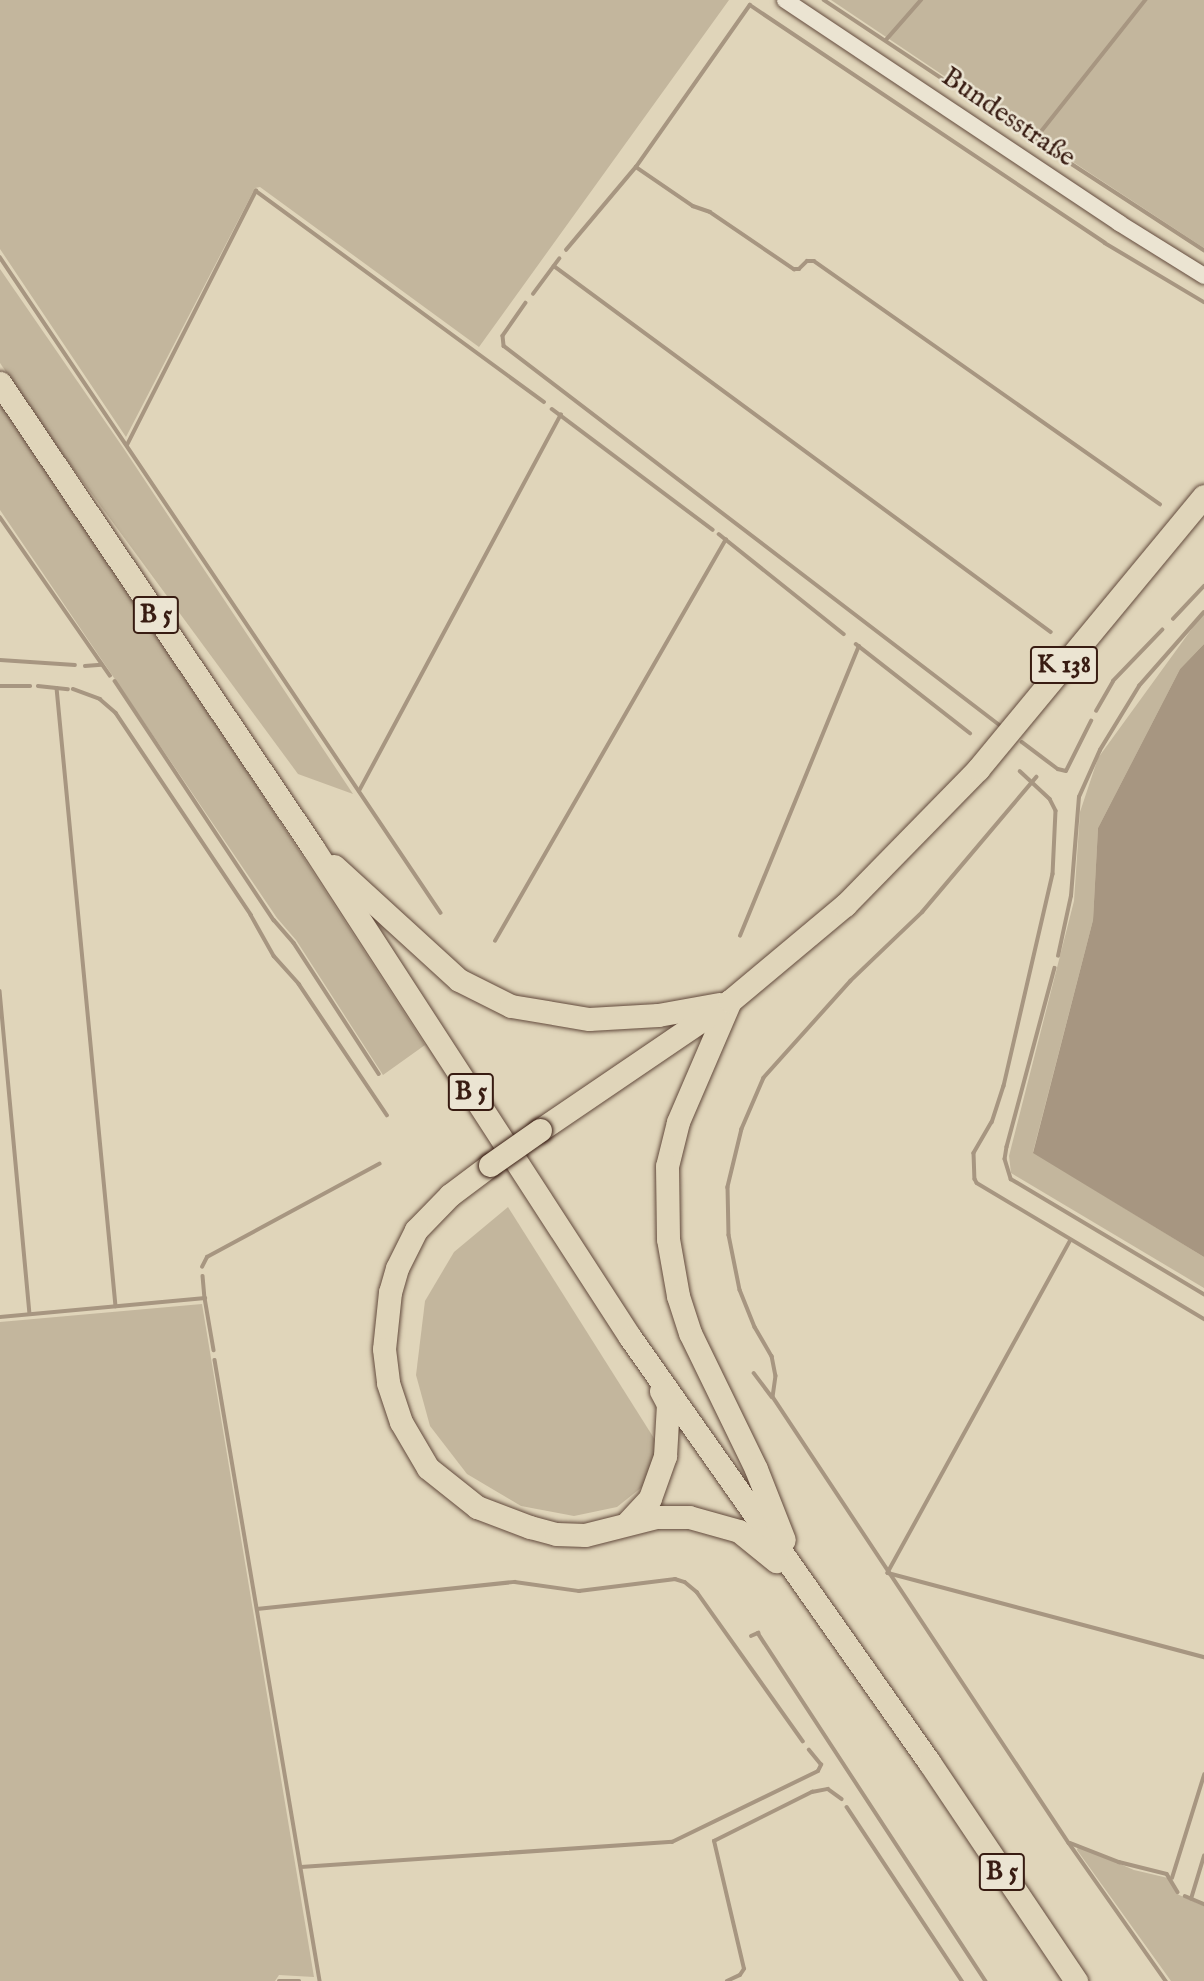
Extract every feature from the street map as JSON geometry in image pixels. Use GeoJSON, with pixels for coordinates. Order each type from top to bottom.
{"type":"FeatureCollection","features":[{"type":"Feature","properties":{"kind":"highway","name":"B 5"},"geometry":{"type":"LineString","coordinates":[[0,383],[313,848],[630,1337],[801,1579],[1076,1981]]}},
{"type":"Feature","properties":{"kind":"highway","name":"K 138"},"geometry":{"type":"LineString","coordinates":[[730,1001],[845,905],[929,822],[1002,743],[1204,496]]}},
{"type":"Feature","properties":{"kind":"highway"},"geometry":{"type":"LineString","coordinates":[[313,848],[459,980],[511,1006],[569,1017],[625,1018],[658,1016],[730,1001]]}},
{"type":"Feature","properties":{"kind":"highway"},"geometry":{"type":"LineString","coordinates":[[730,1001],[490,1165],[450,1195],[416,1230],[397,1268],[390,1292],[384,1349],[388,1383],[397,1413],[411,1444],[428,1468],[477,1507],[502,1519],[556,1534],[585,1535],[670,1516],[723,1525],[752,1539],[801,1579]]}},
{"type":"Feature","properties":{"kind":"highway"},"geometry":{"type":"LineString","coordinates":[[730,1001],[678,1122],[667,1166],[668,1239],[678,1296],[690,1333],[756,1469],[801,1579]]}},
{"type":"Feature","properties":{"kind":"highway"},"geometry":{"type":"LineString","coordinates":[[625,1525],[642,1509],[654,1490],[665,1456],[668,1431],[668,1404],[630,1337]]}},
{"type":"Feature","properties":{"kind":"street","name":"Bundesstraße"},"geometry":{"type":"LineString","coordinates":[[785,0],[1119,223],[1204,276]]}},
{"type":"Feature","properties":{"kind":"shaded area"},"geometry":{"type":"Polygon","coordinates":[[[0,0],[729,0],[479,347],[260,187],[255,188],[126,437],[0,249],[0,0]]]}},
{"type":"Feature","properties":{"kind":"shaded area"},"geometry":{"type":"Polygon","coordinates":[[[831,0],[1204,0],[1204,248],[1041,141],[831,0]]]}},
{"type":"Feature","properties":{"kind":"shaded area"},"geometry":{"type":"Polygon","coordinates":[[[0,269],[124,449],[353,794],[298,774],[50,437],[0,363],[0,269]]]}},
{"type":"Feature","properties":{"kind":"shaded area"},"geometry":{"type":"Polygon","coordinates":[[[0,402],[255,783],[425,1045],[383,1075],[296,940],[277,918],[0,510],[0,402]]]}},
{"type":"Feature","properties":{"kind":"shaded area"},"geometry":{"type":"Polygon","coordinates":[[[1204,612],[1204,644],[1180,669],[1098,828],[1093,920],[1033,1152],[1204,1257],[1204,1288],[1011,1173],[1009,1156],[1074,901],[1080,812],[1098,758],[1204,612]]]}},
{"type":"Feature","properties":{"kind":"shaded area"},"geometry":{"type":"Polygon","coordinates":[[[1204,644],[1204,1257],[1033,1153],[1093,920],[1098,828],[1180,669],[1204,644]]]}},
{"type":"Feature","properties":{"kind":"shaded area"},"geometry":{"type":"Polygon","coordinates":[[[508,1207],[657,1443],[647,1483],[617,1507],[574,1516],[521,1506],[467,1474],[430,1426],[416,1375],[425,1301],[454,1252],[508,1207]]]}},
{"type":"Feature","properties":{"kind":"shaded area"},"geometry":{"type":"Polygon","coordinates":[[[202,1304],[314,1977],[279,1975],[275,1981],[0,1981],[0,1322],[202,1304]]]}},
{"type":"Feature","properties":{"kind":"shaded area"},"geometry":{"type":"Polygon","coordinates":[[[1078,1846],[1134,1870],[1168,1878],[1177,1894],[1204,1906],[1204,1981],[1171,1981],[1077,1850],[1078,1846]]]}},
{"type":"Feature","properties":{"kind":"waterway"},"geometry":{"type":"LineString","coordinates":[[824,0],[1035,140]]}},
{"type":"Feature","properties":{"kind":"waterway"},"geometry":{"type":"LineString","coordinates":[[886,40],[921,0]]}},
{"type":"Feature","properties":{"kind":"waterway"},"geometry":{"type":"LineString","coordinates":[[1146,0],[1035,140],[1204,250]]}},
{"type":"Feature","properties":{"kind":"waterway"},"geometry":{"type":"LineString","coordinates":[[566,250],[636,167],[750,5],[1105,243],[1204,302]]}},
{"type":"Feature","properties":{"kind":"waterway"},"geometry":{"type":"LineString","coordinates":[[636,167],[693,206],[710,212],[794,269],[799,269],[807,261],[814,261],[1160,504]]}},
{"type":"Feature","properties":{"kind":"waterway"},"geometry":{"type":"LineString","coordinates":[[127,445],[256,191],[544,402]]}},
{"type":"Feature","properties":{"kind":"waterway"},"geometry":{"type":"LineString","coordinates":[[0,257],[441,913]]}},
{"type":"Feature","properties":{"kind":"waterway"},"geometry":{"type":"LineString","coordinates":[[533,294],[559,259]]}},
{"type":"Feature","properties":{"kind":"waterway"},"geometry":{"type":"LineString","coordinates":[[554,266],[1051,632]]}},
{"type":"Feature","properties":{"kind":"waterway"},"geometry":{"type":"LineString","coordinates":[[526,303],[503,336],[504,346],[1001,726]]}},
{"type":"Feature","properties":{"kind":"waterway"},"geometry":{"type":"LineString","coordinates":[[552,409],[713,530]]}},
{"type":"Feature","properties":{"kind":"waterway"},"geometry":{"type":"LineString","coordinates":[[359,791],[561,415]]}},
{"type":"Feature","properties":{"kind":"waterway"},"geometry":{"type":"LineString","coordinates":[[0,517],[110,675]]}},
{"type":"Feature","properties":{"kind":"waterway"},"geometry":{"type":"LineString","coordinates":[[719,534],[844,634]]}},
{"type":"Feature","properties":{"kind":"waterway"},"geometry":{"type":"LineString","coordinates":[[495,941],[726,540]]}},
{"type":"Feature","properties":{"kind":"waterway"},"geometry":{"type":"LineString","coordinates":[[1173,619],[1204,586]]}},
{"type":"Feature","properties":{"kind":"waterway"},"geometry":{"type":"LineString","coordinates":[[1058,956],[1071,896],[1079,797],[1100,750],[1139,686],[1204,612]]}},
{"type":"Feature","properties":{"kind":"waterway"},"geometry":{"type":"LineString","coordinates":[[1096,711],[1113,681],[1162,630]]}},
{"type":"Feature","properties":{"kind":"waterway"},"geometry":{"type":"LineString","coordinates":[[856,644],[970,733]]}},
{"type":"Feature","properties":{"kind":"waterway"},"geometry":{"type":"LineString","coordinates":[[740,936],[859,646]]}},
{"type":"Feature","properties":{"kind":"waterway"},"geometry":{"type":"LineString","coordinates":[[0,660],[75,665]]}},
{"type":"Feature","properties":{"kind":"waterway"},"geometry":{"type":"LineString","coordinates":[[85,666],[101,665]]}},
{"type":"Feature","properties":{"kind":"waterway"},"geometry":{"type":"LineString","coordinates":[[115,681],[274,920],[294,943],[379,1074]]}},
{"type":"Feature","properties":{"kind":"waterway"},"geometry":{"type":"LineString","coordinates":[[0,686],[30,686]]}},
{"type":"Feature","properties":{"kind":"waterway"},"geometry":{"type":"LineString","coordinates":[[38,686],[68,689]]}},
{"type":"Feature","properties":{"kind":"waterway"},"geometry":{"type":"LineString","coordinates":[[57,688],[116,1306]]}},
{"type":"Feature","properties":{"kind":"waterway"},"geometry":{"type":"LineString","coordinates":[[73,689],[100,699],[116,713],[251,915],[274,956],[299,984],[387,1115]]}},
{"type":"Feature","properties":{"kind":"waterway"},"geometry":{"type":"LineString","coordinates":[[1022,742],[1058,769],[1066,771],[1091,721]]}},
{"type":"Feature","properties":{"kind":"waterway"},"geometry":{"type":"LineString","coordinates":[[1020,771],[1050,799],[1056,811],[1053,874],[1004,1086],[992,1122],[974,1153],[975,1179],[977,1183],[1204,1319]]}},
{"type":"Feature","properties":{"kind":"waterway"},"geometry":{"type":"LineString","coordinates":[[1037,777],[923,912],[851,981],[764,1078],[742,1129],[728,1187],[729,1235],[740,1290],[755,1327],[772,1356],[776,1376],[773,1397],[1069,1843],[1166,1981]]}},
{"type":"Feature","properties":{"kind":"waterway"},"geometry":{"type":"LineString","coordinates":[[1055,968],[1007,1147],[1005,1159],[1011,1179],[1204,1294]]}},
{"type":"Feature","properties":{"kind":"waterway"},"geometry":{"type":"LineString","coordinates":[[0,991],[30,1313]]}},
{"type":"Feature","properties":{"kind":"waterway"},"geometry":{"type":"LineString","coordinates":[[202,1267],[207,1257],[379,1164]]}},
{"type":"Feature","properties":{"kind":"waterway"},"geometry":{"type":"LineString","coordinates":[[1071,1240],[888,1573],[1204,1657]]}},
{"type":"Feature","properties":{"kind":"waterway"},"geometry":{"type":"LineString","coordinates":[[203,1276],[205,1298]]}},
{"type":"Feature","properties":{"kind":"waterway"},"geometry":{"type":"LineString","coordinates":[[0,1317],[205,1298],[214,1350]]}},
{"type":"Feature","properties":{"kind":"waterway"},"geometry":{"type":"LineString","coordinates":[[215,1360],[320,1981]]}},
{"type":"Feature","properties":{"kind":"waterway"},"geometry":{"type":"LineString","coordinates":[[754,1373],[772,1397]]}},
{"type":"Feature","properties":{"kind":"waterway"},"geometry":{"type":"LineString","coordinates":[[257,1609],[515,1582],[579,1591],[675,1579],[685,1582],[697,1592],[803,1741]]}},
{"type":"Feature","properties":{"kind":"waterway"},"geometry":{"type":"LineString","coordinates":[[751,1636],[758,1633],[986,1981]]}},
{"type":"Feature","properties":{"kind":"waterway"},"geometry":{"type":"LineString","coordinates":[[301,1867],[672,1842],[818,1771],[821,1765],[809,1750]]}},
{"type":"Feature","properties":{"kind":"waterway"},"geometry":{"type":"LineString","coordinates":[[1172,1878],[1204,1775]]}},
{"type":"Feature","properties":{"kind":"waterway"},"geometry":{"type":"LineString","coordinates":[[727,1981],[740,1975],[744,1969],[714,1841],[812,1792],[828,1789],[842,1799]]}},
{"type":"Feature","properties":{"kind":"waterway"},"geometry":{"type":"LineString","coordinates":[[847,1807],[962,1981]]}},
{"type":"Feature","properties":{"kind":"waterway"},"geometry":{"type":"LineString","coordinates":[[1070,1843],[1119,1862],[1167,1874],[1178,1892]]}},
{"type":"Feature","properties":{"kind":"waterway"},"geometry":{"type":"LineString","coordinates":[[1191,1899],[1204,1856]]}},
{"type":"Feature","properties":{"kind":"waterway"},"geometry":{"type":"LineString","coordinates":[[1185,1896],[1204,1904]]}},
{"type":"Feature","properties":{"kind":"waterway"},"geometry":{"type":"LineString","coordinates":[[279,1981],[299,1981]]}}]}
